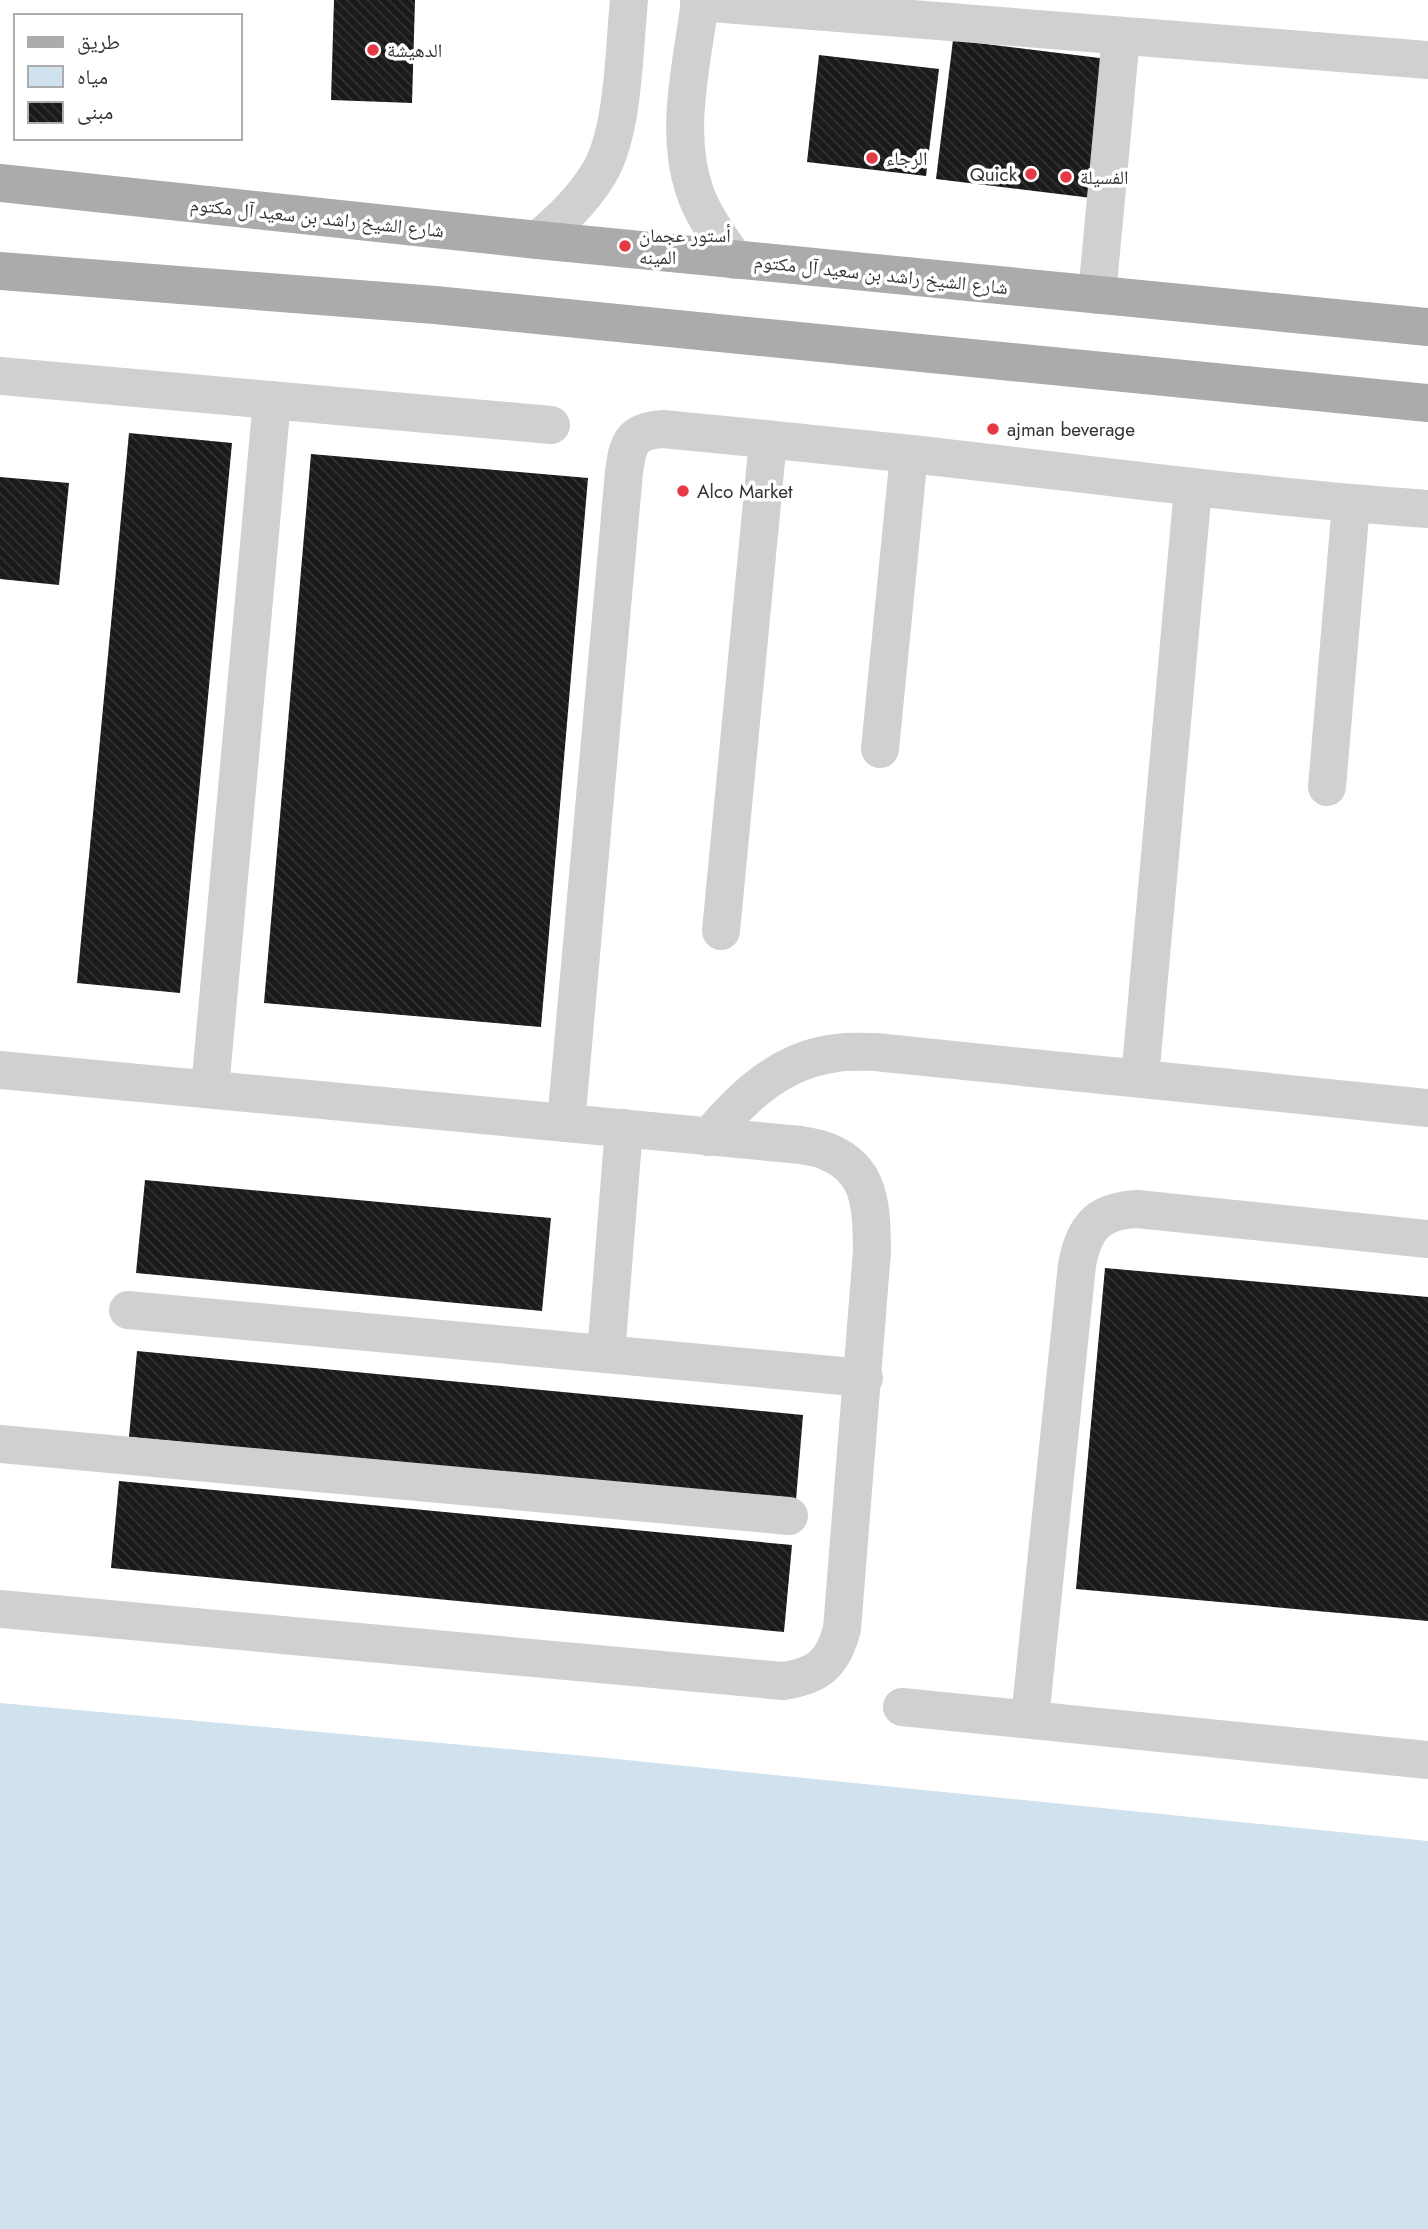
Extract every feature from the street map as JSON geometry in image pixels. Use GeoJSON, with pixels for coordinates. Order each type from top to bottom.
{"type":"FeatureCollection","features":[{"type":"Feature","properties":{"kind":"main road","name":"شارع الشيخ راشد بن سعيد آل مكتوم"},"geometry":{"type":"LineString","coordinates":[[0,183],[735,260],[1428,327]]}},
{"type":"Feature","properties":{"kind":"main road"},"geometry":{"type":"LineString","coordinates":[[0,271],[448,306],[1428,403]]}},
{"type":"Feature","properties":{"kind":"street"},"geometry":{"type":"LineString","coordinates":[[538,240],[566,216],[581,198],[600,171],[611,144],[618,111],[629,0]]}},
{"type":"Feature","properties":{"kind":"street"},"geometry":{"type":"LineString","coordinates":[[735,260],[709,220],[694,190],[687,156],[685,117],[700,1],[1428,60]]}},
{"type":"Feature","properties":{"kind":"street"},"geometry":{"type":"LineString","coordinates":[[1097,295],[1121,36]]}},
{"type":"Feature","properties":{"kind":"street"},"geometry":{"type":"LineString","coordinates":[[0,376],[551,425]]}},
{"type":"Feature","properties":{"kind":"street"},"geometry":{"type":"LineString","coordinates":[[210,1089],[272,400]]}},
{"type":"Feature","properties":{"kind":"street"},"geometry":{"type":"LineString","coordinates":[[566,1123],[624,472],[627,453],[634,437],[646,430],[663,429],[909,454],[1193,488],[1428,509]]}},
{"type":"Feature","properties":{"kind":"street"},"geometry":{"type":"LineString","coordinates":[[721,930],[768,440]]}},
{"type":"Feature","properties":{"kind":"street"},"geometry":{"type":"LineString","coordinates":[[880,749],[909,454]]}},
{"type":"Feature","properties":{"kind":"street"},"geometry":{"type":"LineString","coordinates":[[1140,1078],[1193,488]]}},
{"type":"Feature","properties":{"kind":"street"},"geometry":{"type":"LineString","coordinates":[[1327,788],[1351,504]]}},
{"type":"Feature","properties":{"kind":"street"},"geometry":{"type":"LineString","coordinates":[[709,1137],[732,1108],[762,1082],[798,1063],[836,1053],[875,1052],[1428,1108]]}},
{"type":"Feature","properties":{"kind":"street"},"geometry":{"type":"LineString","coordinates":[[0,1070],[801,1145],[829,1152],[853,1169],[868,1193],[872,1251],[842,1629],[836,1650],[823,1667],[804,1678],[783,1681],[0,1609]]}},
{"type":"Feature","properties":{"kind":"street"},"geometry":{"type":"LineString","coordinates":[[606,1354],[624,1128]]}},
{"type":"Feature","properties":{"kind":"street"},"geometry":{"type":"LineString","coordinates":[[1030,1718],[1077,1265],[1080,1248],[1088,1231],[1101,1217],[1118,1210],[1137,1209],[1428,1239]]}},
{"type":"Feature","properties":{"kind":"street"},"geometry":{"type":"LineString","coordinates":[[128,1310],[864,1378]]}},
{"type":"Feature","properties":{"kind":"street"},"geometry":{"type":"LineString","coordinates":[[0,1444],[789,1516]]}},
{"type":"Feature","properties":{"kind":"street"},"geometry":{"type":"LineString","coordinates":[[902,1707],[1428,1760]]}},
{"type":"Feature","properties":{"kind":"water"},"geometry":{"type":"Polygon","coordinates":[[[0,1703],[597,1757],[1428,1841],[1428,2229],[0,2229],[0,1703]]]}},
{"type":"Feature","properties":{"kind":"building","name":"الدهيشة"},"geometry":{"type":"Polygon","coordinates":[[[334,0],[415,0],[412,103],[331,100],[334,0]]]}},
{"type":"Feature","properties":{"kind":"building"},"geometry":{"type":"Polygon","coordinates":[[[953,40],[1116,60],[1100,199],[936,179],[953,40]]]}},
{"type":"Feature","properties":{"kind":"building"},"geometry":{"type":"Polygon","coordinates":[[[819,55],[939,69],[926,176],[807,162],[819,55]]]}},
{"type":"Feature","properties":{"kind":"building"},"geometry":{"type":"Polygon","coordinates":[[[129,433],[232,443],[180,993],[77,983],[129,433]]]}},
{"type":"Feature","properties":{"kind":"building"},"geometry":{"type":"Polygon","coordinates":[[[311,454],[588,478],[541,1027],[264,1003],[311,454]]]}},
{"type":"Feature","properties":{"kind":"building"},"geometry":{"type":"Polygon","coordinates":[[[0,477],[69,483],[59,585],[0,579],[0,477]]]}},
{"type":"Feature","properties":{"kind":"building"},"geometry":{"type":"Polygon","coordinates":[[[145,1180],[551,1218],[542,1311],[136,1273],[145,1180]]]}},
{"type":"Feature","properties":{"kind":"building"},"geometry":{"type":"Polygon","coordinates":[[[1105,1268],[1428,1297],[1428,1621],[1076,1589],[1105,1268]]]}},
{"type":"Feature","properties":{"kind":"building"},"geometry":{"type":"Polygon","coordinates":[[[137,1351],[803,1415],[796,1500],[129,1437],[137,1351]]]}},
{"type":"Feature","properties":{"kind":"building"},"geometry":{"type":"Polygon","coordinates":[[[119,1481],[792,1545],[784,1632],[111,1568],[119,1481]]]}},
{"type":"Feature","properties":{"kind":"place","name":"الدهيشة"},"geometry":{"type":"Point","coordinates":[373,50]}},
{"type":"Feature","properties":{"kind":"place","name":"الرجاء"},"geometry":{"type":"Point","coordinates":[872,158]}},
{"type":"Feature","properties":{"kind":"place","name":"Quick"},"geometry":{"type":"Point","coordinates":[1031,174]}},
{"type":"Feature","properties":{"kind":"place","name":"الفسيلة"},"geometry":{"type":"Point","coordinates":[1066,177]}},
{"type":"Feature","properties":{"kind":"place","name":"أستور عجمان المينه"},"geometry":{"type":"Point","coordinates":[625,246]}},
{"type":"Feature","properties":{"kind":"place","name":"ajman beverage"},"geometry":{"type":"Point","coordinates":[993,429]}},
{"type":"Feature","properties":{"kind":"place","name":"Alco Market"},"geometry":{"type":"Point","coordinates":[683,491]}}]}
